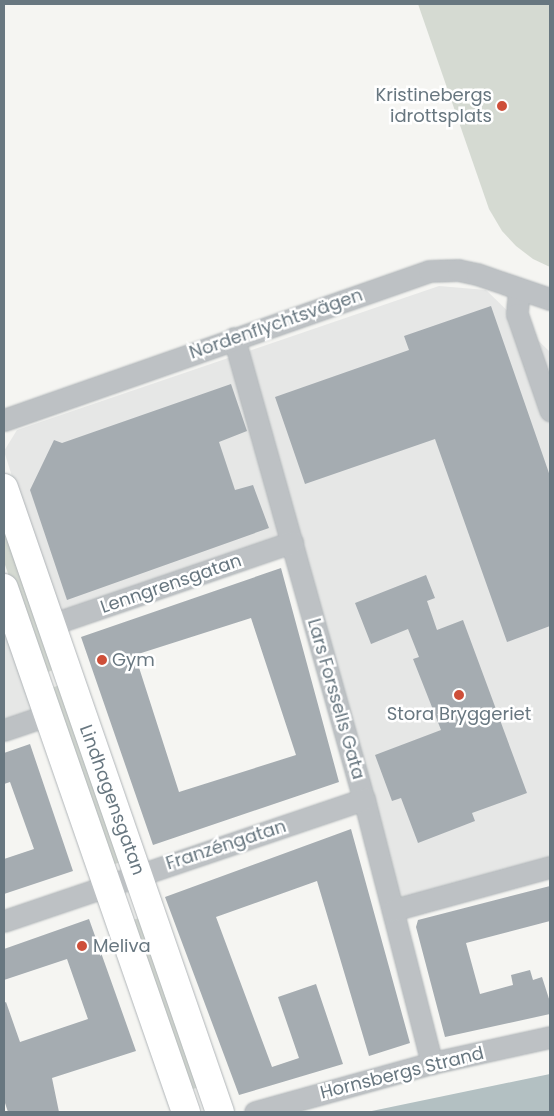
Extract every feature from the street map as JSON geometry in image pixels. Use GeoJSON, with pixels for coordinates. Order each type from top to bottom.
{"type":"FeatureCollection","features":[{"type":"Feature","properties":{"kind":"street","name":"Nordenflychtsvägen"},"geometry":{"type":"LineString","coordinates":[[4,420],[429,271],[458,270],[497,280],[550,299]]}},
{"type":"Feature","properties":{"kind":"street"},"geometry":{"type":"LineString","coordinates":[[519,289],[517,314],[550,410]]}},
{"type":"Feature","properties":{"kind":"street","name":"Lars Forssells Gata"},"geometry":{"type":"LineString","coordinates":[[234,338],[364,799],[432,1063]]}},
{"type":"Feature","properties":{"kind":"street","name":"Lindhagensgatan"},"geometry":{"type":"LineString","coordinates":[[4,488],[220,1112]]}},
{"type":"Feature","properties":{"kind":"street","name":"Lenngrensgatan"},"geometry":{"type":"LineString","coordinates":[[50,625],[292,542]]}},
{"type":"Feature","properties":{"kind":"street","name":"Lindhagensgatan"},"geometry":{"type":"LineString","coordinates":[[4,588],[186,1112]]}},
{"type":"Feature","properties":{"kind":"street"},"geometry":{"type":"LineString","coordinates":[[4,730],[48,715]]}},
{"type":"Feature","properties":{"kind":"street","name":"Franzéngatan"},"geometry":{"type":"LineString","coordinates":[[4,921],[364,799]]}},
{"type":"Feature","properties":{"kind":"street"},"geometry":{"type":"LineString","coordinates":[[393,910],[550,867]]}},
{"type":"Feature","properties":{"kind":"street","name":"Hornsbergs Strand"},"geometry":{"type":"LineString","coordinates":[[255,1112],[432,1063],[550,1038]]}},
{"type":"Feature","properties":{"kind":"shaded area","name":"Kristinebergs idrottsplats"},"geometry":{"type":"Polygon","coordinates":[[[418,4],[550,4],[550,267],[533,259],[516,246],[502,231],[489,209],[418,4]]]}},
{"type":"Feature","properties":{"kind":"shaded area"},"geometry":{"type":"Polygon","coordinates":[[[439,286],[486,290],[550,352],[550,867],[394,911],[293,538],[57,619],[4,451],[17,430],[439,286]]]}},
{"type":"Feature","properties":{"kind":"shaded area"},"geometry":{"type":"Polygon","coordinates":[[[4,511],[58,668],[43,674],[4,562],[4,511]]]}},
{"type":"Feature","properties":{"kind":"shaded area"},"geometry":{"type":"Polygon","coordinates":[[[4,623],[38,717],[4,728],[4,623]]]}},
{"type":"Feature","properties":{"kind":"shaded area"},"geometry":{"type":"Polygon","coordinates":[[[63,684],[121,862],[112,865],[48,689],[63,684]]]}},
{"type":"Feature","properties":{"kind":"shaded area"},"geometry":{"type":"Polygon","coordinates":[[[144,916],[202,1086],[187,1091],[128,922],[144,916]]]}},
{"type":"Feature","properties":{"kind":"shaded area"},"geometry":{"type":"Polygon","coordinates":[[[550,1074],[550,1112],[367,1112],[550,1074]]]}},
{"type":"Feature","properties":{"kind":"building"},"geometry":{"type":"Polygon","coordinates":[[[491,306],[550,476],[550,626],[507,642],[435,439],[305,484],[275,397],[409,350],[404,336],[491,306]]]}},
{"type":"Feature","properties":{"kind":"building"},"geometry":{"type":"Polygon","coordinates":[[[231,384],[247,431],[219,442],[235,490],[253,485],[269,528],[67,600],[30,490],[54,440],[62,443],[231,384]]]}},
{"type":"Feature","properties":{"kind":"building"},"geometry":{"type":"Polygon","coordinates":[[[281,568],[339,782],[153,845],[81,637],[281,568]],[[251,618],[135,655],[179,792],[296,755],[251,618]]]}},
{"type":"Feature","properties":{"kind":"building","name":"Stora Bryggeriet"},"geometry":{"type":"Polygon","coordinates":[[[426,575],[435,598],[427,601],[437,630],[463,620],[527,793],[472,813],[475,821],[418,843],[401,798],[392,801],[375,755],[441,730],[413,659],[419,657],[408,629],[371,644],[355,603],[426,575]]]}},
{"type":"Feature","properties":{"kind":"building"},"geometry":{"type":"Polygon","coordinates":[[[30,744],[73,871],[4,894],[4,859],[34,849],[10,782],[4,784],[4,753],[30,744]]]}},
{"type":"Feature","properties":{"kind":"building"},"geometry":{"type":"Polygon","coordinates":[[[351,829],[410,1043],[369,1056],[317,881],[216,917],[272,1067],[299,1058],[278,997],[316,984],[343,1064],[239,1095],[165,897],[351,829]]]}},
{"type":"Feature","properties":{"kind":"building"},"geometry":{"type":"Polygon","coordinates":[[[550,886],[550,921],[466,943],[480,994],[513,985],[511,975],[530,970],[533,980],[542,977],[550,1002],[550,1014],[445,1037],[416,927],[418,920],[550,886]]]}},
{"type":"Feature","properties":{"kind":"building"},"geometry":{"type":"Polygon","coordinates":[[[89,919],[136,1051],[52,1078],[59,1112],[8,1112],[4,1100],[4,1003],[6,1002],[20,1042],[88,1019],[67,959],[4,980],[4,949],[89,919]]]}},
{"type":"Feature","properties":{"kind":"place","name":"Kristinebergs idrottsplats"},"geometry":{"type":"Point","coordinates":[502,106]}},
{"type":"Feature","properties":{"kind":"place","name":"Gym"},"geometry":{"type":"Point","coordinates":[102,660]}},
{"type":"Feature","properties":{"kind":"place","name":"Stora Bryggeriet"},"geometry":{"type":"Point","coordinates":[459,695]}},
{"type":"Feature","properties":{"kind":"place","name":"Meliva"},"geometry":{"type":"Point","coordinates":[82,946]}}]}
